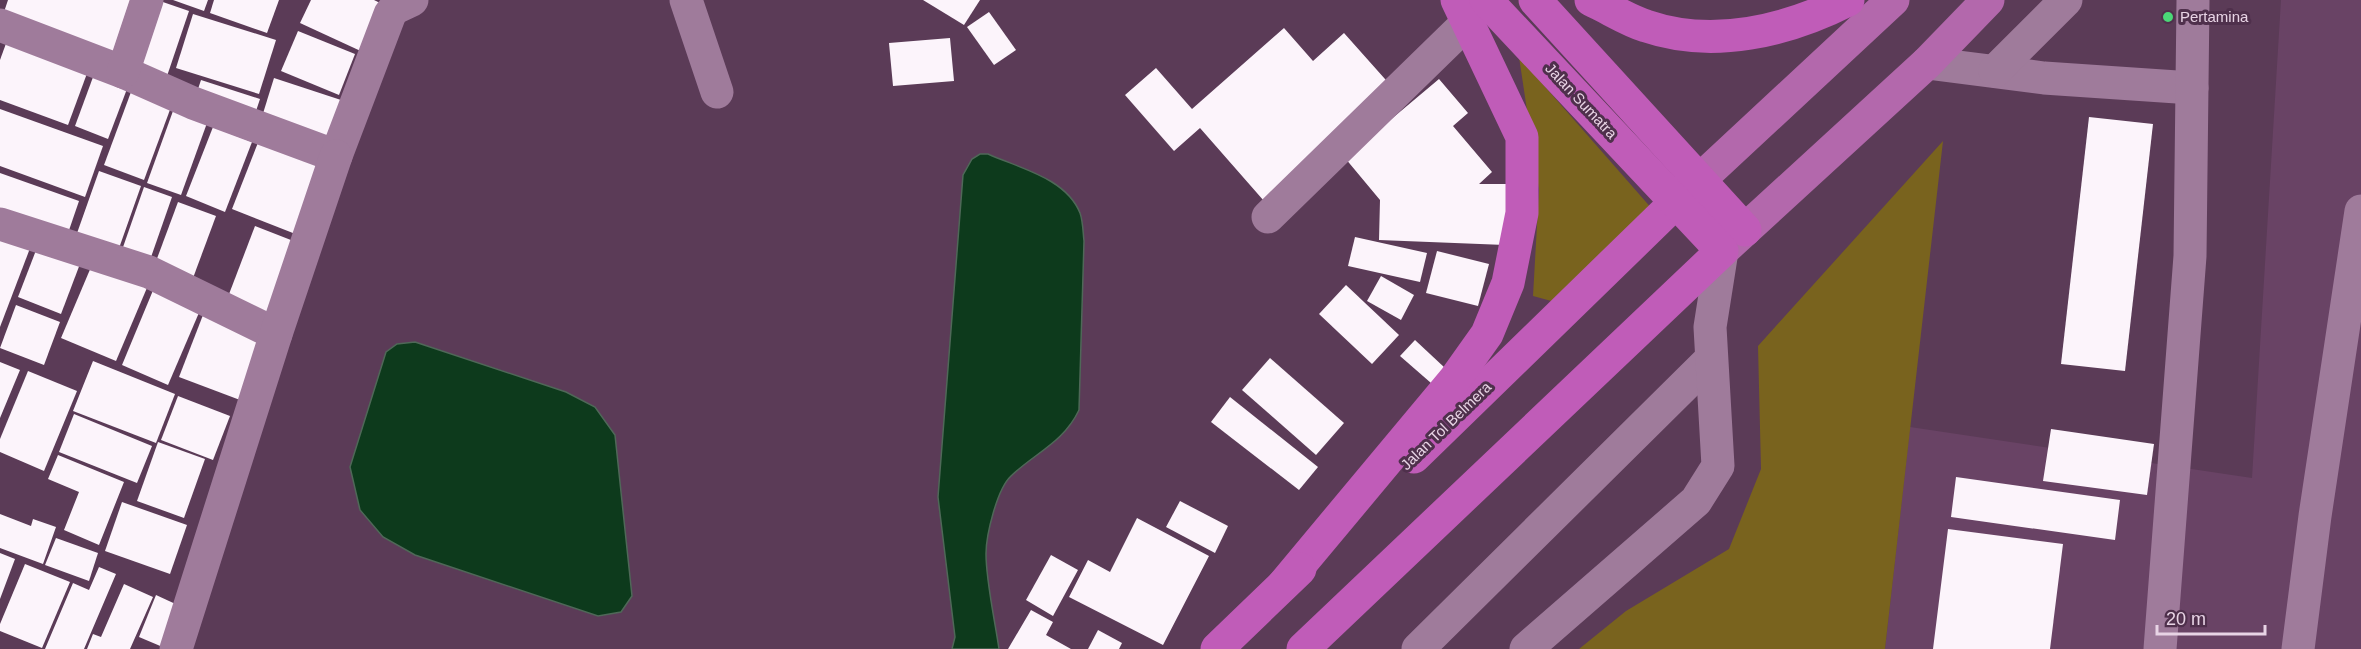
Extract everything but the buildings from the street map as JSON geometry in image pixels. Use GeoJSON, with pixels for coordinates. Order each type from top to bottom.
{"type":"FeatureCollection","features":[{"type":"Feature","properties":{"kind":"highway","name":"Jalan Sumatra"},"geometry":{"type":"LineString","coordinates":[[1535,0],[1687,192],[1733,240]]}},
{"type":"Feature","properties":{"kind":"highway"},"geometry":{"type":"LineString","coordinates":[[1591,0],[1646,26],[1680,34],[1718,37],[1770,30],[1817,16],[1848,0]]}},
{"type":"Feature","properties":{"kind":"highway","name":"Jalan Sumatra"},"geometry":{"type":"LineString","coordinates":[[1470,7],[1687,192]]}},
{"type":"Feature","properties":{"kind":"highway"},"geometry":{"type":"LineString","coordinates":[[1284,584],[1455,379],[1487,334],[1508,282],[1522,213],[1522,137],[1470,7]]}},
{"type":"Feature","properties":{"kind":"highway","name":"Jalan Tol Belmera"},"geometry":{"type":"LineString","coordinates":[[1217,649],[1687,192]]}},
{"type":"Feature","properties":{"kind":"highway"},"geometry":{"type":"LineString","coordinates":[[1302,649],[1733,240]]}},
{"type":"Feature","properties":{"kind":"main road"},"geometry":{"type":"LineString","coordinates":[[1687,192],[1893,0]]}},
{"type":"Feature","properties":{"kind":"main road"},"geometry":{"type":"LineString","coordinates":[[1733,240],[1927,63],[1988,0]]}},
{"type":"Feature","properties":{"kind":"street"},"geometry":{"type":"LineString","coordinates":[[123,72],[147,0]]}},
{"type":"Feature","properties":{"kind":"street"},"geometry":{"type":"LineString","coordinates":[[176,649],[276,334],[336,156],[390,14],[395,8],[412,0]]}},
{"type":"Feature","properties":{"kind":"street"},"geometry":{"type":"LineString","coordinates":[[686,0],[717,92]]}},
{"type":"Feature","properties":{"kind":"street"},"geometry":{"type":"LineString","coordinates":[[1995,71],[2066,0]]}},
{"type":"Feature","properties":{"kind":"street"},"geometry":{"type":"LineString","coordinates":[[2160,649],[2190,256],[2193,0]]}},
{"type":"Feature","properties":{"kind":"street"},"geometry":{"type":"LineString","coordinates":[[1268,217],[1470,7]]}},
{"type":"Feature","properties":{"kind":"street"},"geometry":{"type":"LineString","coordinates":[[0,25],[123,72],[193,104],[336,156]]}},
{"type":"Feature","properties":{"kind":"street"},"geometry":{"type":"LineString","coordinates":[[1927,63],[2044,78],[2192,88]]}},
{"type":"Feature","properties":{"kind":"street"},"geometry":{"type":"LineString","coordinates":[[2298,649],[2315,516],[2361,212]]}},
{"type":"Feature","properties":{"kind":"street"},"geometry":{"type":"LineString","coordinates":[[0,224],[149,272],[276,334]]}},
{"type":"Feature","properties":{"kind":"street"},"geometry":{"type":"LineString","coordinates":[[1526,649],[1696,501],[1718,466],[1710,327],[1733,240]]}},
{"type":"Feature","properties":{"kind":"street"},"geometry":{"type":"LineString","coordinates":[[1418,649],[1711,359]]}},
{"type":"Feature","properties":{"kind":"shaded area"},"geometry":{"type":"Polygon","coordinates":[[[2281,0],[2361,0],[2361,649],[1885,649],[1910,427],[2252,478],[2281,0]]]}},
{"type":"Feature","properties":{"kind":"shaded area"},"geometry":{"type":"Polygon","coordinates":[[[1519,57],[1653,210],[1555,302],[1533,296],[1539,190],[1519,57]]]}},
{"type":"Feature","properties":{"kind":"shaded area"},"geometry":{"type":"Polygon","coordinates":[[[1943,141],[1885,649],[1579,649],[1626,611],[1729,549],[1761,469],[1758,346],[1943,141]]]}},
{"type":"Feature","properties":{"kind":"shaded area"},"geometry":{"type":"Polygon","coordinates":[[[980,154],[988,154],[1053,183],[1073,201],[1080,213],[1084,241],[1079,410],[1073,421],[1057,439],[1011,476],[997,501],[990,524],[986,565],[999,649],[952,649],[955,637],[938,497],[963,175],[972,159],[980,154]]]}},
{"type":"Feature","properties":{"kind":"shaded area"},"geometry":{"type":"Polygon","coordinates":[[[415,342],[566,392],[595,407],[615,435],[632,596],[621,612],[598,616],[415,555],[383,537],[360,510],[350,467],[386,352],[397,344],[415,342]]]}},
{"type":"Feature","properties":{"kind":"place","name":"Pertamina"},"geometry":{"type":"Point","coordinates":[2168,17]}}]}
